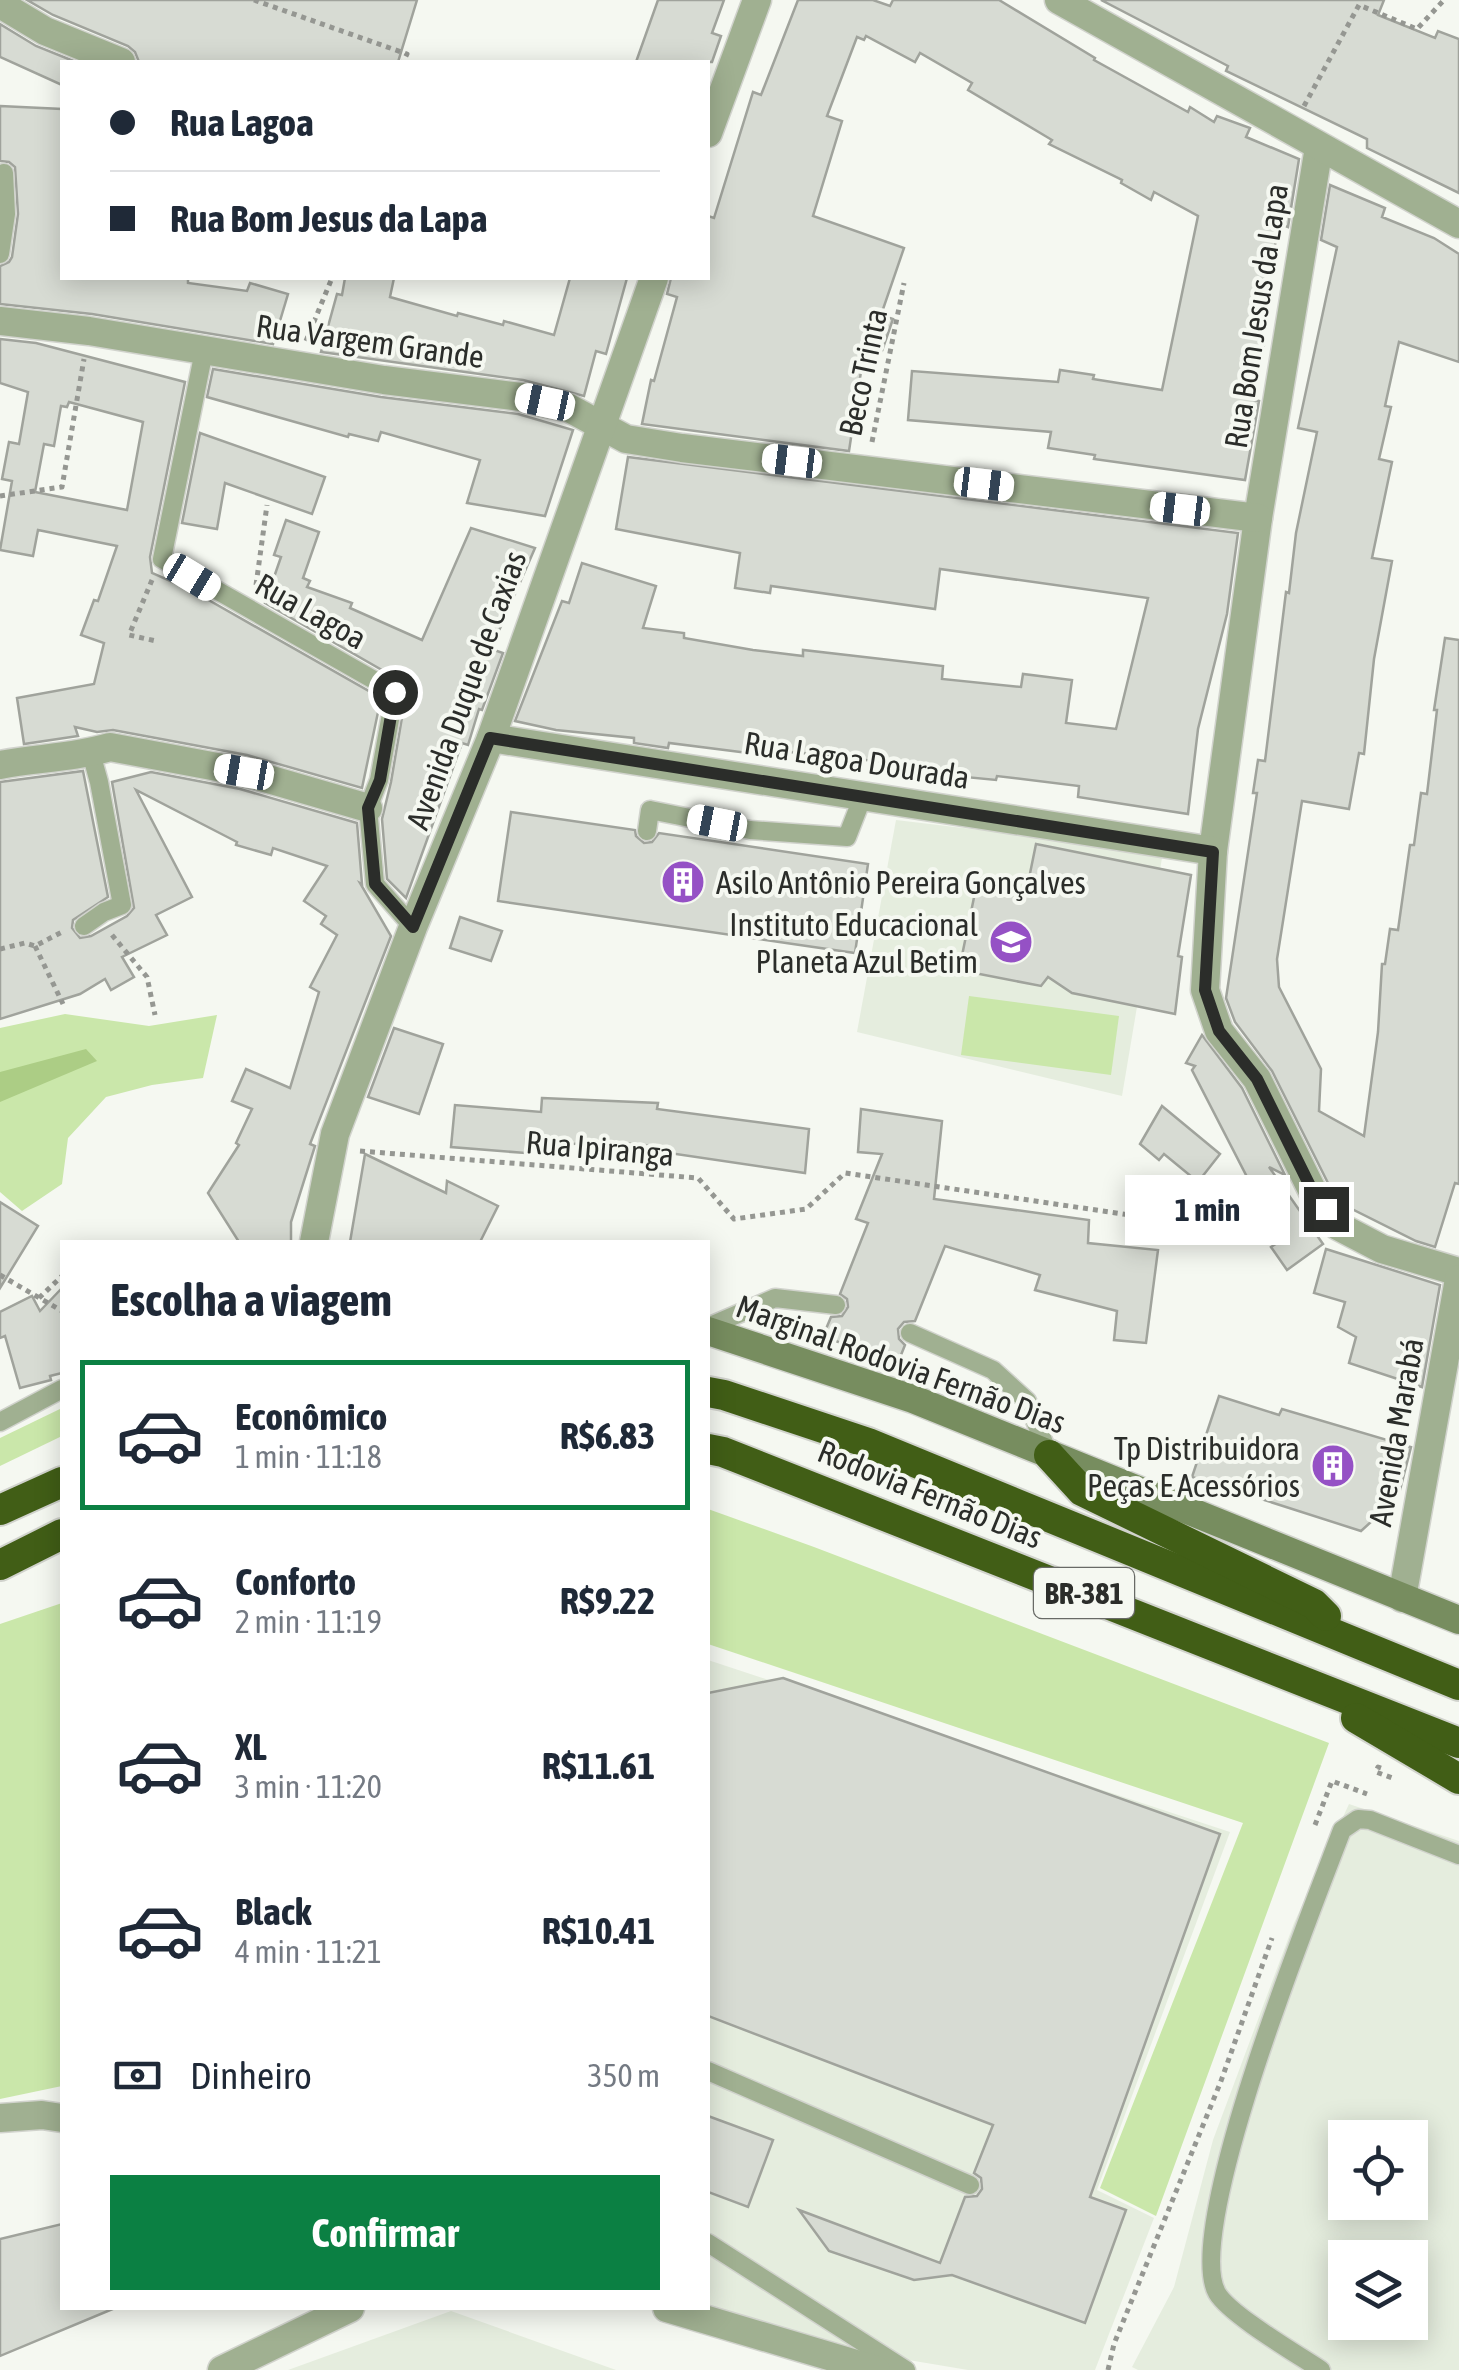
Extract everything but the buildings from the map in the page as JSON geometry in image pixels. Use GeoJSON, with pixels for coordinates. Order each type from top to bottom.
{"type":"FeatureCollection","features":[{"type":"Feature","properties":{"kind":"highway","name":"Rodovia Fernão Dias"},"geometry":{"type":"LineString","coordinates":[[710,1392],[868,1442],[1459,1685]]}},
{"type":"Feature","properties":{"kind":"highway","name":"Rodovia Fernão Dias"},"geometry":{"type":"LineString","coordinates":[[710,1449],[852,1500],[1459,1743]]}},
{"type":"Feature","properties":{"kind":"highway","name":"BR-381"},"geometry":{"type":"LineString","coordinates":[[1049,1456],[1082,1491],[1314,1604],[1349,1640]]}},
{"type":"Feature","properties":{"kind":"highway"},"geometry":{"type":"LineString","coordinates":[[0,1510],[60,1483]]}},
{"type":"Feature","properties":{"kind":"highway"},"geometry":{"type":"LineString","coordinates":[[0,1566],[60,1535]]}},
{"type":"Feature","properties":{"kind":"highway","name":"BR-381"},"geometry":{"type":"LineString","coordinates":[[1268,1666],[1459,1779]]}},
{"type":"Feature","properties":{"kind":"main road","name":"Marginal Rodovia Fernão Dias"},"geometry":{"type":"LineString","coordinates":[[710,1330],[912,1399],[1459,1620]]}},
{"type":"Feature","properties":{"kind":"street"},"geometry":{"type":"LineString","coordinates":[[710,127],[756,0]]}},
{"type":"Feature","properties":{"kind":"street"},"geometry":{"type":"LineString","coordinates":[[1059,0],[1459,224]]}},
{"type":"Feature","properties":{"kind":"street"},"geometry":{"type":"LineString","coordinates":[[0,4],[45,31],[116,60]]}},
{"type":"Feature","properties":{"kind":"street","name":"Rua Bom Jesus da Lapa"},"geometry":{"type":"LineString","coordinates":[[1319,147],[1258,518],[1213,852],[1205,990],[1219,1031],[1257,1079],[1313,1192],[1338,1226],[1458,1282]]}},
{"type":"Feature","properties":{"kind":"street","name":"Avenida Duque de Caxias"},"geometry":{"type":"LineString","coordinates":[[314,1240],[334,1134],[490,738],[653,280]]}},
{"type":"Feature","properties":{"kind":"street","name":"Rua Vargem Grande"},"geometry":{"type":"LineString","coordinates":[[0,321],[521,397],[568,408],[626,438],[1258,518]]}},
{"type":"Feature","properties":{"kind":"street","name":"Rua Lagoa Dourada"},"geometry":{"type":"LineString","coordinates":[[490,738],[1213,852]]}},
{"type":"Feature","properties":{"kind":"street"},"geometry":{"type":"LineString","coordinates":[[0,765],[110,747],[244,772],[368,808]]}},
{"type":"Feature","properties":{"kind":"street","name":"Avenida Marabá"},"geometry":{"type":"LineString","coordinates":[[1402,1598],[1458,1282]]}},
{"type":"Feature","properties":{"kind":"street"},"geometry":{"type":"LineString","coordinates":[[0,2118],[60,2118]]}},
{"type":"Feature","properties":{"kind":"street"},"geometry":{"type":"LineString","coordinates":[[222,2370],[346,2310]]}},
{"type":"Feature","properties":{"kind":"street"},"geometry":{"type":"LineString","coordinates":[[674,2310],[876,2370]]}},
{"type":"Feature","properties":{"kind":"lane"},"geometry":{"type":"LineString","coordinates":[[0,254],[6,214],[4,173]]}},
{"type":"Feature","properties":{"kind":"lane"},"geometry":{"type":"LineString","coordinates":[[162,559],[204,351]]}},
{"type":"Feature","properties":{"kind":"lane","name":"Rua Lagoa"},"geometry":{"type":"LineString","coordinates":[[162,559],[395,692],[380,780],[368,808],[375,884],[413,927]]}},
{"type":"Feature","properties":{"kind":"lane"},"geometry":{"type":"LineString","coordinates":[[84,926],[122,905],[100,782],[91,753]]}},
{"type":"Feature","properties":{"kind":"lane"},"geometry":{"type":"LineString","coordinates":[[647,832],[650,810],[750,830],[847,837],[863,796]]}},
{"type":"Feature","properties":{"kind":"lane"},"geometry":{"type":"LineString","coordinates":[[710,1328],[775,1298],[836,1305]]}},
{"type":"Feature","properties":{"kind":"lane"},"geometry":{"type":"LineString","coordinates":[[910,1334],[994,1370],[1027,1401],[1049,1456]]}},
{"type":"Feature","properties":{"kind":"lane"},"geometry":{"type":"LineString","coordinates":[[0,1422],[60,1390]]}},
{"type":"Feature","properties":{"kind":"lane"},"geometry":{"type":"LineString","coordinates":[[1320,2370],[1224,2303],[1211,2278],[1212,2223],[1242,2107],[1342,1830],[1358,1819],[1370,1820],[1459,1856]]}},
{"type":"Feature","properties":{"kind":"lane"},"geometry":{"type":"LineString","coordinates":[[710,2071],[970,2185]]}},
{"type":"Feature","properties":{"kind":"lane"},"geometry":{"type":"LineString","coordinates":[[710,2245],[906,2370]]}},
{"type":"Feature","properties":{"kind":"path"},"geometry":{"type":"LineString","coordinates":[[254,0],[407,54],[404,60]]}},
{"type":"Feature","properties":{"kind":"path"},"geometry":{"type":"LineString","coordinates":[[1290,131],[1359,5],[1416,29],[1444,0]]}},
{"type":"Feature","properties":{"kind":"path"},"geometry":{"type":"LineString","coordinates":[[296,367],[331,280]]}},
{"type":"Feature","properties":{"kind":"path","name":"Beco Trinta"},"geometry":{"type":"LineString","coordinates":[[866,470],[904,283]]}},
{"type":"Feature","properties":{"kind":"path"},"geometry":{"type":"LineString","coordinates":[[0,496],[62,487],[89,331]]}},
{"type":"Feature","properties":{"kind":"path"},"geometry":{"type":"LineString","coordinates":[[252,612],[268,505]]}},
{"type":"Feature","properties":{"kind":"path"},"geometry":{"type":"LineString","coordinates":[[156,641],[129,635],[162,559]]}},
{"type":"Feature","properties":{"kind":"path"},"geometry":{"type":"LineString","coordinates":[[0,949],[25,943],[35,946],[68,929],[104,925],[147,977],[155,1016]]}},
{"type":"Feature","properties":{"kind":"path"},"geometry":{"type":"LineString","coordinates":[[35,946],[63,1004]]}},
{"type":"Feature","properties":{"kind":"path","name":"Rua Ipiranga"},"geometry":{"type":"LineString","coordinates":[[332,1149],[698,1178],[734,1219],[806,1209],[845,1173],[1130,1215]]}},
{"type":"Feature","properties":{"kind":"path"},"geometry":{"type":"LineString","coordinates":[[0,1274],[60,1310]]}},
{"type":"Feature","properties":{"kind":"path"},"geometry":{"type":"LineString","coordinates":[[40,1298],[60,1278]]}},
{"type":"Feature","properties":{"kind":"shaded area","name":"Instituto Educacional Planeta Azul Betim"},"geometry":{"type":"Polygon","coordinates":[[[896,820],[1163,852],[1122,1096],[857,1032],[896,820]]]}},
{"type":"Feature","properties":{"kind":"shaded area"},"geometry":{"type":"Polygon","coordinates":[[[969,996],[1119,1016],[1111,1075],[961,1055],[969,996]]]}},
{"type":"Feature","properties":{"kind":"shaded area"},"geometry":{"type":"Polygon","coordinates":[[[65,1014],[149,1026],[217,1015],[203,1078],[106,1097],[68,1138],[62,1184],[22,1211],[0,1192],[0,1028],[65,1014]]]}},
{"type":"Feature","properties":{"kind":"shaded area"},"geometry":{"type":"Polygon","coordinates":[[[86,1049],[97,1061],[0,1102],[0,1072],[86,1049]]]}},
{"type":"Feature","properties":{"kind":"shaded area"},"geometry":{"type":"Polygon","coordinates":[[[60,1409],[60,1437],[0,1466],[0,1438],[60,1409]]]}},
{"type":"Feature","properties":{"kind":"shaded area"},"geometry":{"type":"Polygon","coordinates":[[[710,1510],[1329,1743],[1156,2216],[1100,2188],[1243,1823],[710,1645],[710,1510]]]}},
{"type":"Feature","properties":{"kind":"shaded area"},"geometry":{"type":"Polygon","coordinates":[[[60,1604],[60,2086],[0,2099],[0,1624],[60,1604]]]}},
{"type":"Feature","properties":{"kind":"shaded area"},"geometry":{"type":"Polygon","coordinates":[[[710,1661],[1230,1832],[1097,2190],[1154,2218],[1095,2370],[968,2370],[837,2348],[710,2306],[710,1661]]]}},
{"type":"Feature","properties":{"kind":"shaded area"},"geometry":{"type":"Polygon","coordinates":[[[1349,1804],[1459,1841],[1459,2370],[1132,2367],[1174,2287],[1213,2140],[1294,1923],[1349,1804]]]}},
{"type":"Feature","properties":{"kind":"shaded area"},"geometry":{"type":"Polygon","coordinates":[[[451,2311],[616,2370],[288,2370],[451,2311]]]}},
{"type":"Feature","properties":{"kind":"place","name":"Asilo Antônio Pereira Gonçalves"},"geometry":{"type":"Point","coordinates":[683,882]}},
{"type":"Feature","properties":{"kind":"place","name":"Instituto Educacional Planeta Azul Betim"},"geometry":{"type":"Point","coordinates":[1011,942]}},
{"type":"Feature","properties":{"kind":"place","name":"Tp Distribuidora Peças E Acessórios"},"geometry":{"type":"Point","coordinates":[1333,1466]}},
{"type":"Feature","properties":{"kind":"route"},"geometry":{"type":"LineString","coordinates":[[395,692],[380,780],[368,808],[375,884],[413,927],[490,738],[1213,852],[1205,990],[1219,1031],[1257,1079],[1313,1192],[1326,1209]]}}]}
